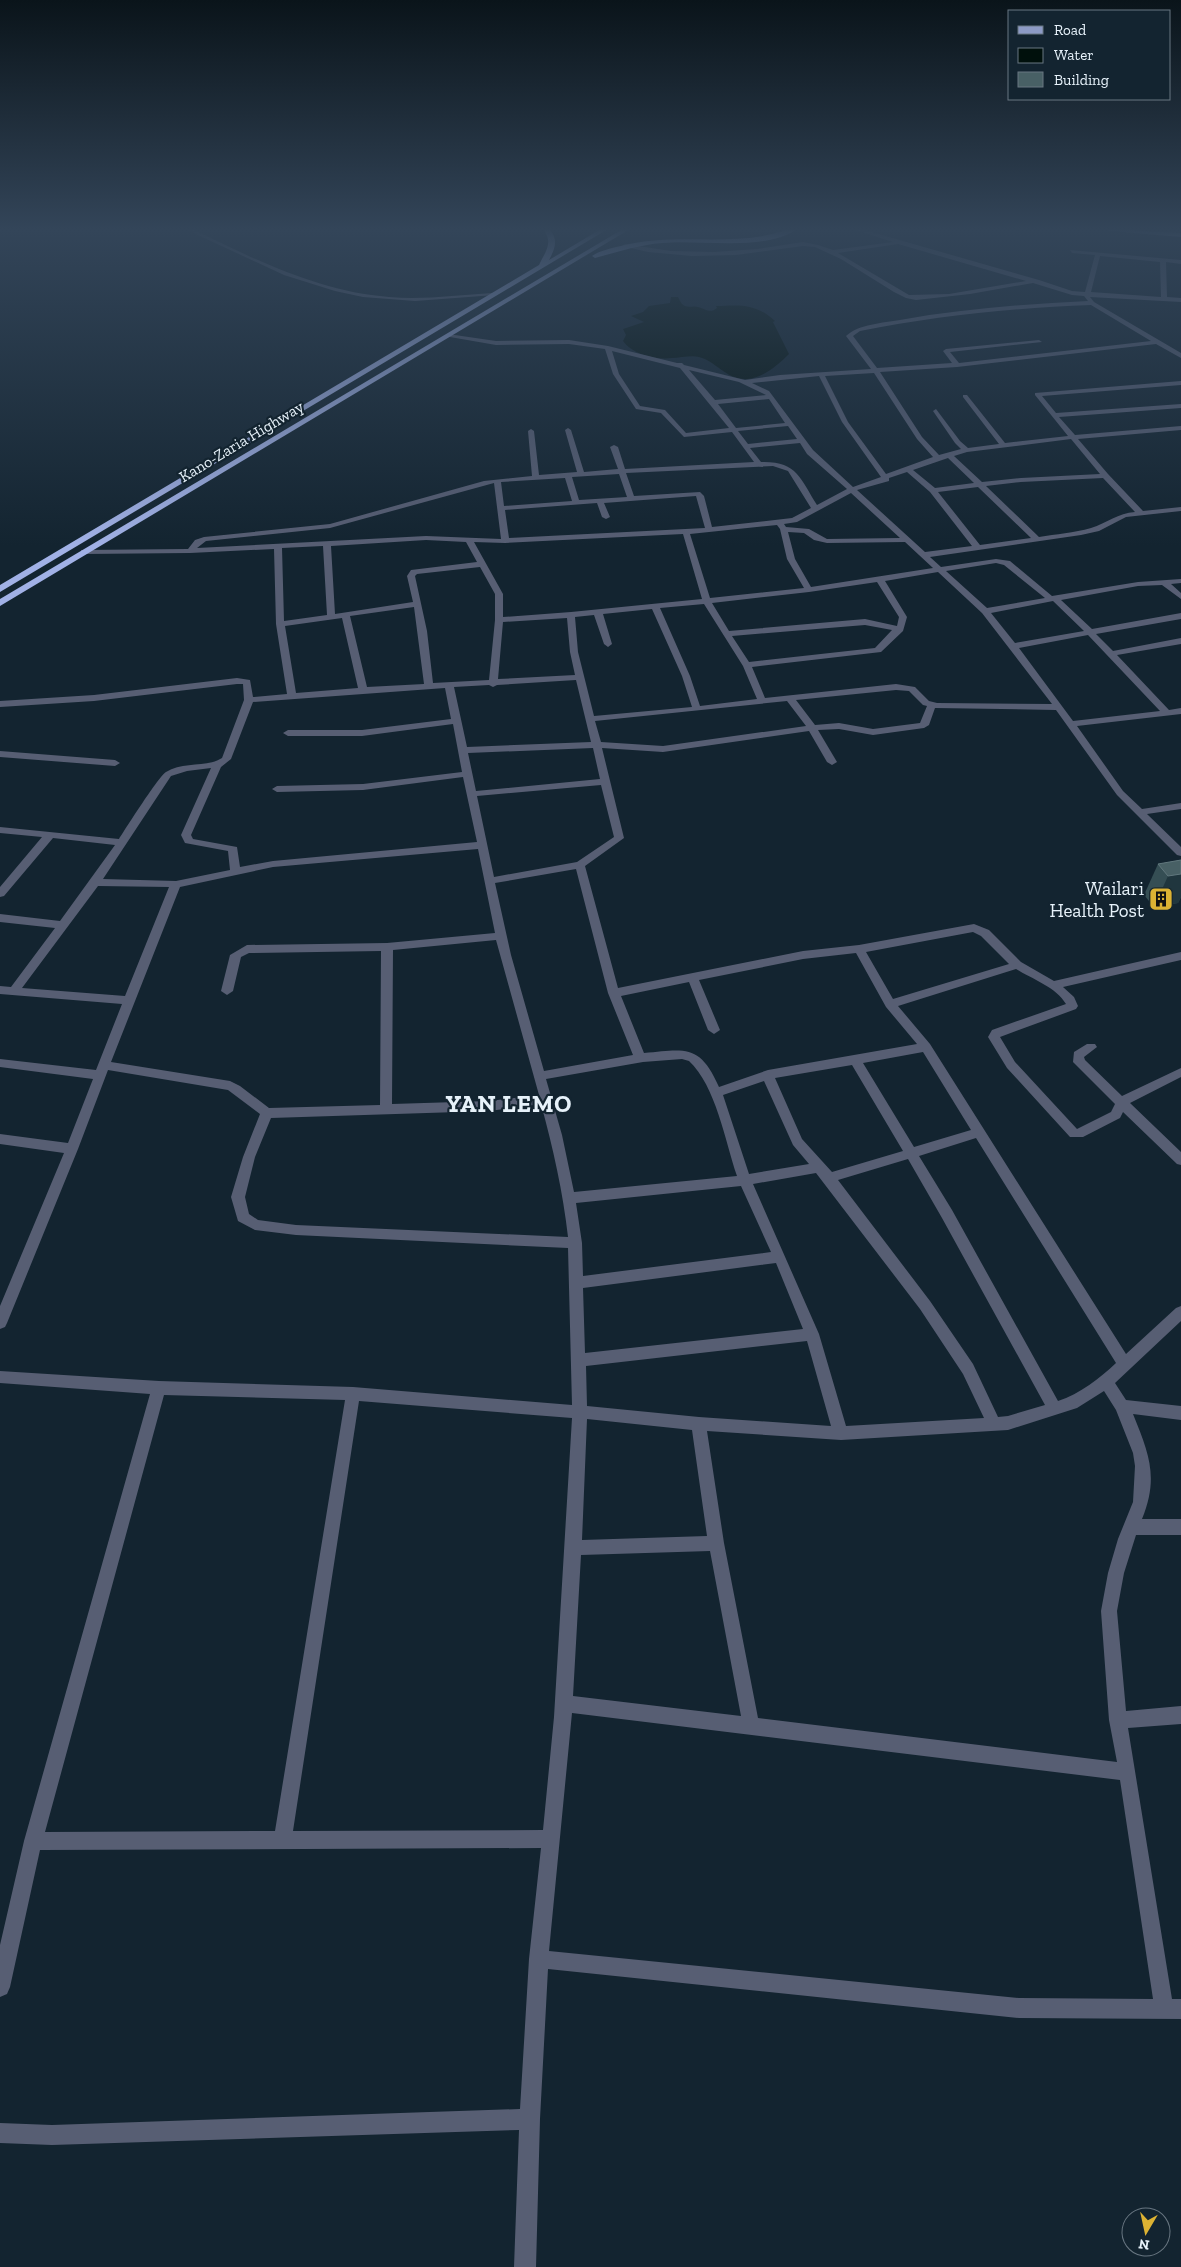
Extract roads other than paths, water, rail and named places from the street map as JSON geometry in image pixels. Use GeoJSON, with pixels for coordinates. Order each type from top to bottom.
{"type":"FeatureCollection","features":[{"type":"Feature","properties":{"kind":"highway","name":"Kano-Zaria Highway"},"geometry":{"type":"LineString","coordinates":[[0,589],[425,335]]}},
{"type":"Feature","properties":{"kind":"highway","name":"Kano-Zaria Highway"},"geometry":{"type":"LineString","coordinates":[[0,603],[449,335]]}},
{"type":"Feature","properties":{"kind":"street"},"geometry":{"type":"LineString","coordinates":[[454,335],[496,343],[569,342],[608,348],[680,364],[759,388],[771,397],[810,452],[984,611],[1013,646],[1120,793],[1179,849]]}},
{"type":"Feature","properties":{"kind":"street"},"geometry":{"type":"LineString","coordinates":[[850,335],[876,371],[919,438],[938,458]]}},
{"type":"Feature","properties":{"kind":"street"},"geometry":{"type":"LineString","coordinates":[[1146,335],[1181,356]]}},
{"type":"Feature","properties":{"kind":"street"},"geometry":{"type":"LineString","coordinates":[[957,365],[946,351],[1039,342]]}},
{"type":"Feature","properties":{"kind":"street"},"geometry":{"type":"LineString","coordinates":[[744,383],[780,377],[957,365],[1158,342]]}},
{"type":"Feature","properties":{"kind":"street"},"geometry":{"type":"LineString","coordinates":[[608,348],[616,374],[638,408],[663,411],[684,435],[791,424]]}},
{"type":"Feature","properties":{"kind":"street"},"geometry":{"type":"LineString","coordinates":[[680,364],[713,402],[759,464]]}},
{"type":"Feature","properties":{"kind":"street"},"geometry":{"type":"LineString","coordinates":[[821,374],[845,422],[886,478]]}},
{"type":"Feature","properties":{"kind":"street"},"geometry":{"type":"LineString","coordinates":[[1140,512],[1105,476],[1037,395],[1038,393],[1181,383]]}},
{"type":"Feature","properties":{"kind":"street"},"geometry":{"type":"LineString","coordinates":[[965,396],[1004,446]]}},
{"type":"Feature","properties":{"kind":"street"},"geometry":{"type":"LineString","coordinates":[[713,402],[771,397]]}},
{"type":"Feature","properties":{"kind":"street"},"geometry":{"type":"LineString","coordinates":[[1055,415],[1181,406]]}},
{"type":"Feature","properties":{"kind":"street"},"geometry":{"type":"LineString","coordinates":[[936,411],[957,442],[966,450]]}},
{"type":"Feature","properties":{"kind":"street"},"geometry":{"type":"LineString","coordinates":[[782,525],[851,490],[938,458],[966,450],[1074,437],[1181,428]]}},
{"type":"Feature","properties":{"kind":"street"},"geometry":{"type":"LineString","coordinates":[[568,430],[581,474]]}},
{"type":"Feature","properties":{"kind":"street"},"geometry":{"type":"LineString","coordinates":[[531,432],[536,478]]}},
{"type":"Feature","properties":{"kind":"street"},"geometry":{"type":"LineString","coordinates":[[745,446],[802,441]]}},
{"type":"Feature","properties":{"kind":"street"},"geometry":{"type":"LineString","coordinates":[[614,446],[624,471],[631,499]]}},
{"type":"Feature","properties":{"kind":"street"},"geometry":{"type":"LineString","coordinates":[[949,455],[1037,539]]}},
{"type":"Feature","properties":{"kind":"street"},"geometry":{"type":"LineString","coordinates":[[190,551],[198,542],[204,539],[330,526],[497,481],[624,471],[774,464],[791,470],[815,508]]}},
{"type":"Feature","properties":{"kind":"street"},"geometry":{"type":"LineString","coordinates":[[909,470],[933,490],[978,548]]}},
{"type":"Feature","properties":{"kind":"street"},"geometry":{"type":"LineString","coordinates":[[568,476],[576,503]]}},
{"type":"Feature","properties":{"kind":"street"},"geometry":{"type":"LineString","coordinates":[[933,490],[980,484],[1105,476]]}},
{"type":"Feature","properties":{"kind":"street"},"geometry":{"type":"LineString","coordinates":[[497,481],[505,541]]}},
{"type":"Feature","properties":{"kind":"street"},"geometry":{"type":"LineString","coordinates":[[502,508],[697,494],[700,496],[709,530]]}},
{"type":"Feature","properties":{"kind":"street"},"geometry":{"type":"LineString","coordinates":[[600,501],[606,517]]}},
{"type":"Feature","properties":{"kind":"street"},"geometry":{"type":"LineString","coordinates":[[924,555],[1089,532],[1114,518],[1140,512],[1181,509]]}},
{"type":"Feature","properties":{"kind":"street"},"geometry":{"type":"LineString","coordinates":[[84,552],[190,551],[426,538],[505,541],[782,525],[806,531],[817,538],[841,543],[908,540]]}},
{"type":"Feature","properties":{"kind":"street"},"geometry":{"type":"LineString","coordinates":[[782,525],[791,559],[809,590]]}},
{"type":"Feature","properties":{"kind":"street"},"geometry":{"type":"LineString","coordinates":[[686,532],[707,602],[747,665],[762,701]]}},
{"type":"Feature","properties":{"kind":"street"},"geometry":{"type":"LineString","coordinates":[[468,540],[499,594],[499,620],[493,684]]}},
{"type":"Feature","properties":{"kind":"street"},"geometry":{"type":"LineString","coordinates":[[327,544],[331,616]]}},
{"type":"Feature","properties":{"kind":"street"},"geometry":{"type":"LineString","coordinates":[[278,546],[280,624],[292,696]]}},
{"type":"Feature","properties":{"kind":"street"},"geometry":{"type":"LineString","coordinates":[[499,620],[571,616],[707,602],[809,590],[1002,561],[1052,599],[1089,631],[1110,654],[1176,713]]}},
{"type":"Feature","properties":{"kind":"street"},"geometry":{"type":"LineString","coordinates":[[429,687],[427,657],[411,576],[414,572],[482,564]]}},
{"type":"Feature","properties":{"kind":"street"},"geometry":{"type":"LineString","coordinates":[[747,665],[878,650],[900,629],[902,617],[880,580]]}},
{"type":"Feature","properties":{"kind":"street"},"geometry":{"type":"LineString","coordinates":[[984,611],[1052,599],[1181,581]]}},
{"type":"Feature","properties":{"kind":"street"},"geometry":{"type":"LineString","coordinates":[[1164,582],[1181,597]]}},
{"type":"Feature","properties":{"kind":"street"},"geometry":{"type":"LineString","coordinates":[[280,624],[418,604]]}},
{"type":"Feature","properties":{"kind":"street"},"geometry":{"type":"LineString","coordinates":[[655,607],[686,676],[697,709]]}},
{"type":"Feature","properties":{"kind":"street"},"geometry":{"type":"LineString","coordinates":[[598,613],[608,644]]}},
{"type":"Feature","properties":{"kind":"street"},"geometry":{"type":"LineString","coordinates":[[345,614],[363,690]]}},
{"type":"Feature","properties":{"kind":"street"},"geometry":{"type":"LineString","coordinates":[[489,881],[580,865],[619,838],[604,782],[591,719],[579,677],[571,637],[571,616]]}},
{"type":"Feature","properties":{"kind":"street"},"geometry":{"type":"LineString","coordinates":[[1013,646],[1181,616]]}},
{"type":"Feature","properties":{"kind":"street"},"geometry":{"type":"LineString","coordinates":[[727,634],[848,622],[865,622],[900,629]]}},
{"type":"Feature","properties":{"kind":"street"},"geometry":{"type":"LineString","coordinates":[[1110,654],[1181,641]]}},
{"type":"Feature","properties":{"kind":"street"},"geometry":{"type":"LineString","coordinates":[[250,700],[363,690],[493,684],[579,677]]}},
{"type":"Feature","properties":{"kind":"street"},"geometry":{"type":"LineString","coordinates":[[0,704],[94,698],[237,681],[247,682],[250,700],[226,759],[217,765],[186,768],[168,774],[95,882],[13,992]]}},
{"type":"Feature","properties":{"kind":"street"},"geometry":{"type":"LineString","coordinates":[[449,686],[501,936],[556,1135],[575,1243],[577,1283],[580,1412],[574,1548],[564,1703],[540,1959],[530,2119],[525,2267]]}},
{"type":"Feature","properties":{"kind":"street"},"geometry":{"type":"LineString","coordinates":[[591,719],[896,687],[912,689],[926,703],[932,705],[1058,707]]}},
{"type":"Feature","properties":{"kind":"street"},"geometry":{"type":"LineString","coordinates":[[790,697],[812,728],[832,762]]}},
{"type":"Feature","properties":{"kind":"street"},"geometry":{"type":"LineString","coordinates":[[462,750],[597,745],[663,749],[812,728],[840,726],[873,732],[926,724],[932,705]]}},
{"type":"Feature","properties":{"kind":"street"},"geometry":{"type":"LineString","coordinates":[[1070,724],[1176,713]]}},
{"type":"Feature","properties":{"kind":"street"},"geometry":{"type":"LineString","coordinates":[[288,734],[362,733],[456,721]]}},
{"type":"Feature","properties":{"kind":"street"},"geometry":{"type":"LineString","coordinates":[[0,754],[115,763]]}},
{"type":"Feature","properties":{"kind":"street"},"geometry":{"type":"LineString","coordinates":[[217,765],[186,835],[188,841],[197,844],[220,845],[234,849],[235,871]]}},
{"type":"Feature","properties":{"kind":"street"},"geometry":{"type":"LineString","coordinates":[[276,789],[363,787],[467,774]]}},
{"type":"Feature","properties":{"kind":"street"},"geometry":{"type":"LineString","coordinates":[[471,794],[604,782]]}},
{"type":"Feature","properties":{"kind":"street"},"geometry":{"type":"LineString","coordinates":[[1139,812],[1181,806]]}},
{"type":"Feature","properties":{"kind":"street"},"geometry":{"type":"LineString","coordinates":[[0,830],[121,842]]}},
{"type":"Feature","properties":{"kind":"street"},"geometry":{"type":"LineString","coordinates":[[0,894],[50,835]]}},
{"type":"Feature","properties":{"kind":"street"},"geometry":{"type":"LineString","coordinates":[[95,882],[176,884],[273,864],[482,845]]}},
{"type":"Feature","properties":{"kind":"street"},"geometry":{"type":"LineString","coordinates":[[580,865],[614,993],[640,1058]]}},
{"type":"Feature","properties":{"kind":"street"},"geometry":{"type":"LineString","coordinates":[[0,1323],[72,1148],[176,884]]}},
{"type":"Feature","properties":{"kind":"street"},"geometry":{"type":"LineString","coordinates":[[0,918],[63,925]]}},
{"type":"Feature","properties":{"kind":"street"},"geometry":{"type":"LineString","coordinates":[[614,993],[803,955],[858,949],[974,928],[985,933],[1017,965],[1052,985],[1071,1000],[1072,1006],[996,1033],[994,1037],[1011,1065],[1074,1134],[1079,1134],[1116,1115],[1122,1102],[1181,1072]]}},
{"type":"Feature","properties":{"kind":"street"},"geometry":{"type":"LineString","coordinates":[[227,991],[236,955],[247,949],[386,947],[501,936]]}},
{"type":"Feature","properties":{"kind":"street"},"geometry":{"type":"LineString","coordinates":[[386,947],[386,1110]]}},
{"type":"Feature","properties":{"kind":"street"},"geometry":{"type":"LineString","coordinates":[[858,949],[890,1004],[926,1047],[1125,1364]]}},
{"type":"Feature","properties":{"kind":"street"},"geometry":{"type":"LineString","coordinates":[[1052,985],[1181,956]]}},
{"type":"Feature","properties":{"kind":"street"},"geometry":{"type":"LineString","coordinates":[[890,1004],[1017,965]]}},
{"type":"Feature","properties":{"kind":"street"},"geometry":{"type":"LineString","coordinates":[[692,976],[714,1030]]}},
{"type":"Feature","properties":{"kind":"street"},"geometry":{"type":"LineString","coordinates":[[0,990],[129,1000]]}},
{"type":"Feature","properties":{"kind":"street"},"geometry":{"type":"LineString","coordinates":[[715,1093],[768,1075],[926,1047]]}},
{"type":"Feature","properties":{"kind":"street"},"geometry":{"type":"LineString","coordinates":[[1091,1047],[1078,1054],[1079,1062],[1181,1160]]}},
{"type":"Feature","properties":{"kind":"street"},"geometry":{"type":"LineString","coordinates":[[540,1076],[640,1058],[679,1055],[692,1056],[702,1064],[728,1124],[745,1180],[812,1334],[841,1434]]}},
{"type":"Feature","properties":{"kind":"street"},"geometry":{"type":"LineString","coordinates":[[855,1060],[956,1231],[1055,1410]]}},
{"type":"Feature","properties":{"kind":"street"},"geometry":{"type":"LineString","coordinates":[[0,1063],[103,1070],[230,1086],[267,1113],[489,1106],[546,1099]]}},
{"type":"Feature","properties":{"kind":"street"},"geometry":{"type":"LineString","coordinates":[[768,1075],[797,1142],[829,1178],[931,1313],[968,1369],[994,1424]]}},
{"type":"Feature","properties":{"kind":"street"},"geometry":{"type":"LineString","coordinates":[[267,1113],[249,1157],[238,1198],[243,1218],[255,1225],[296,1230],[575,1243]]}},
{"type":"Feature","properties":{"kind":"street"},"geometry":{"type":"LineString","coordinates":[[829,1178],[980,1132]]}},
{"type":"Feature","properties":{"kind":"street"},"geometry":{"type":"LineString","coordinates":[[0,1139],[72,1148]]}},
{"type":"Feature","properties":{"kind":"street"},"geometry":{"type":"LineString","coordinates":[[568,1198],[745,1180],[819,1167]]}},
{"type":"Feature","properties":{"kind":"street"},"geometry":{"type":"LineString","coordinates":[[577,1283],[780,1257]]}},
{"type":"Feature","properties":{"kind":"street"},"geometry":{"type":"LineString","coordinates":[[0,1377],[159,1388],[353,1394],[580,1412],[699,1424],[841,1434],[1008,1423],[1055,1410],[1072,1403],[1106,1382],[1181,1312]]}},
{"type":"Feature","properties":{"kind":"street"},"geometry":{"type":"LineString","coordinates":[[580,1360],[812,1334]]}},
{"type":"Feature","properties":{"kind":"street"},"geometry":{"type":"LineString","coordinates":[[540,1959],[1019,2008],[1173,2009],[1118,1720],[1109,1610],[1116,1572],[1141,1502],[1143,1466],[1141,1453],[1122,1406],[1106,1382]]}},
{"type":"Feature","properties":{"kind":"street"},"geometry":{"type":"LineString","coordinates":[[0,1987],[33,1841],[159,1388]]}},
{"type":"Feature","properties":{"kind":"street"},"geometry":{"type":"LineString","coordinates":[[282,1841],[353,1394]]}},
{"type":"Feature","properties":{"kind":"street"},"geometry":{"type":"LineString","coordinates":[[1122,1406],[1181,1413]]}},
{"type":"Feature","properties":{"kind":"street"},"geometry":{"type":"LineString","coordinates":[[699,1424],[716,1543],[751,1726]]}},
{"type":"Feature","properties":{"kind":"street"},"geometry":{"type":"LineString","coordinates":[[1131,1527],[1181,1528]]}},
{"type":"Feature","properties":{"kind":"street"},"geometry":{"type":"LineString","coordinates":[[574,1548],[716,1543]]}},
{"type":"Feature","properties":{"kind":"street"},"geometry":{"type":"LineString","coordinates":[[564,1703],[1128,1772]]}},
{"type":"Feature","properties":{"kind":"street"},"geometry":{"type":"LineString","coordinates":[[1118,1720],[1181,1715]]}},
{"type":"Feature","properties":{"kind":"street"},"geometry":{"type":"LineString","coordinates":[[33,1841],[551,1839]]}},
{"type":"Feature","properties":{"kind":"street"},"geometry":{"type":"LineString","coordinates":[[0,2133],[52,2135],[530,2119]]}},
{"type":"Feature","properties":{"kind":"water"},"geometry":{"type":"Polygon","coordinates":[[[626,335],[779,335],[789,354],[764,374],[753,378],[740,379],[727,374],[711,362],[699,357],[666,358],[645,356],[627,346],[623,341],[626,335]]]}},
{"type":"Feature","properties":{"kind":"place","name":"Wailari Health Post"},"geometry":{"type":"Point","coordinates":[1161,899]}},
{"type":"Feature","properties":{"kind":"district","name":"YAN LEMO"},"geometry":{"type":"Point","coordinates":[509,1104]}}]}
